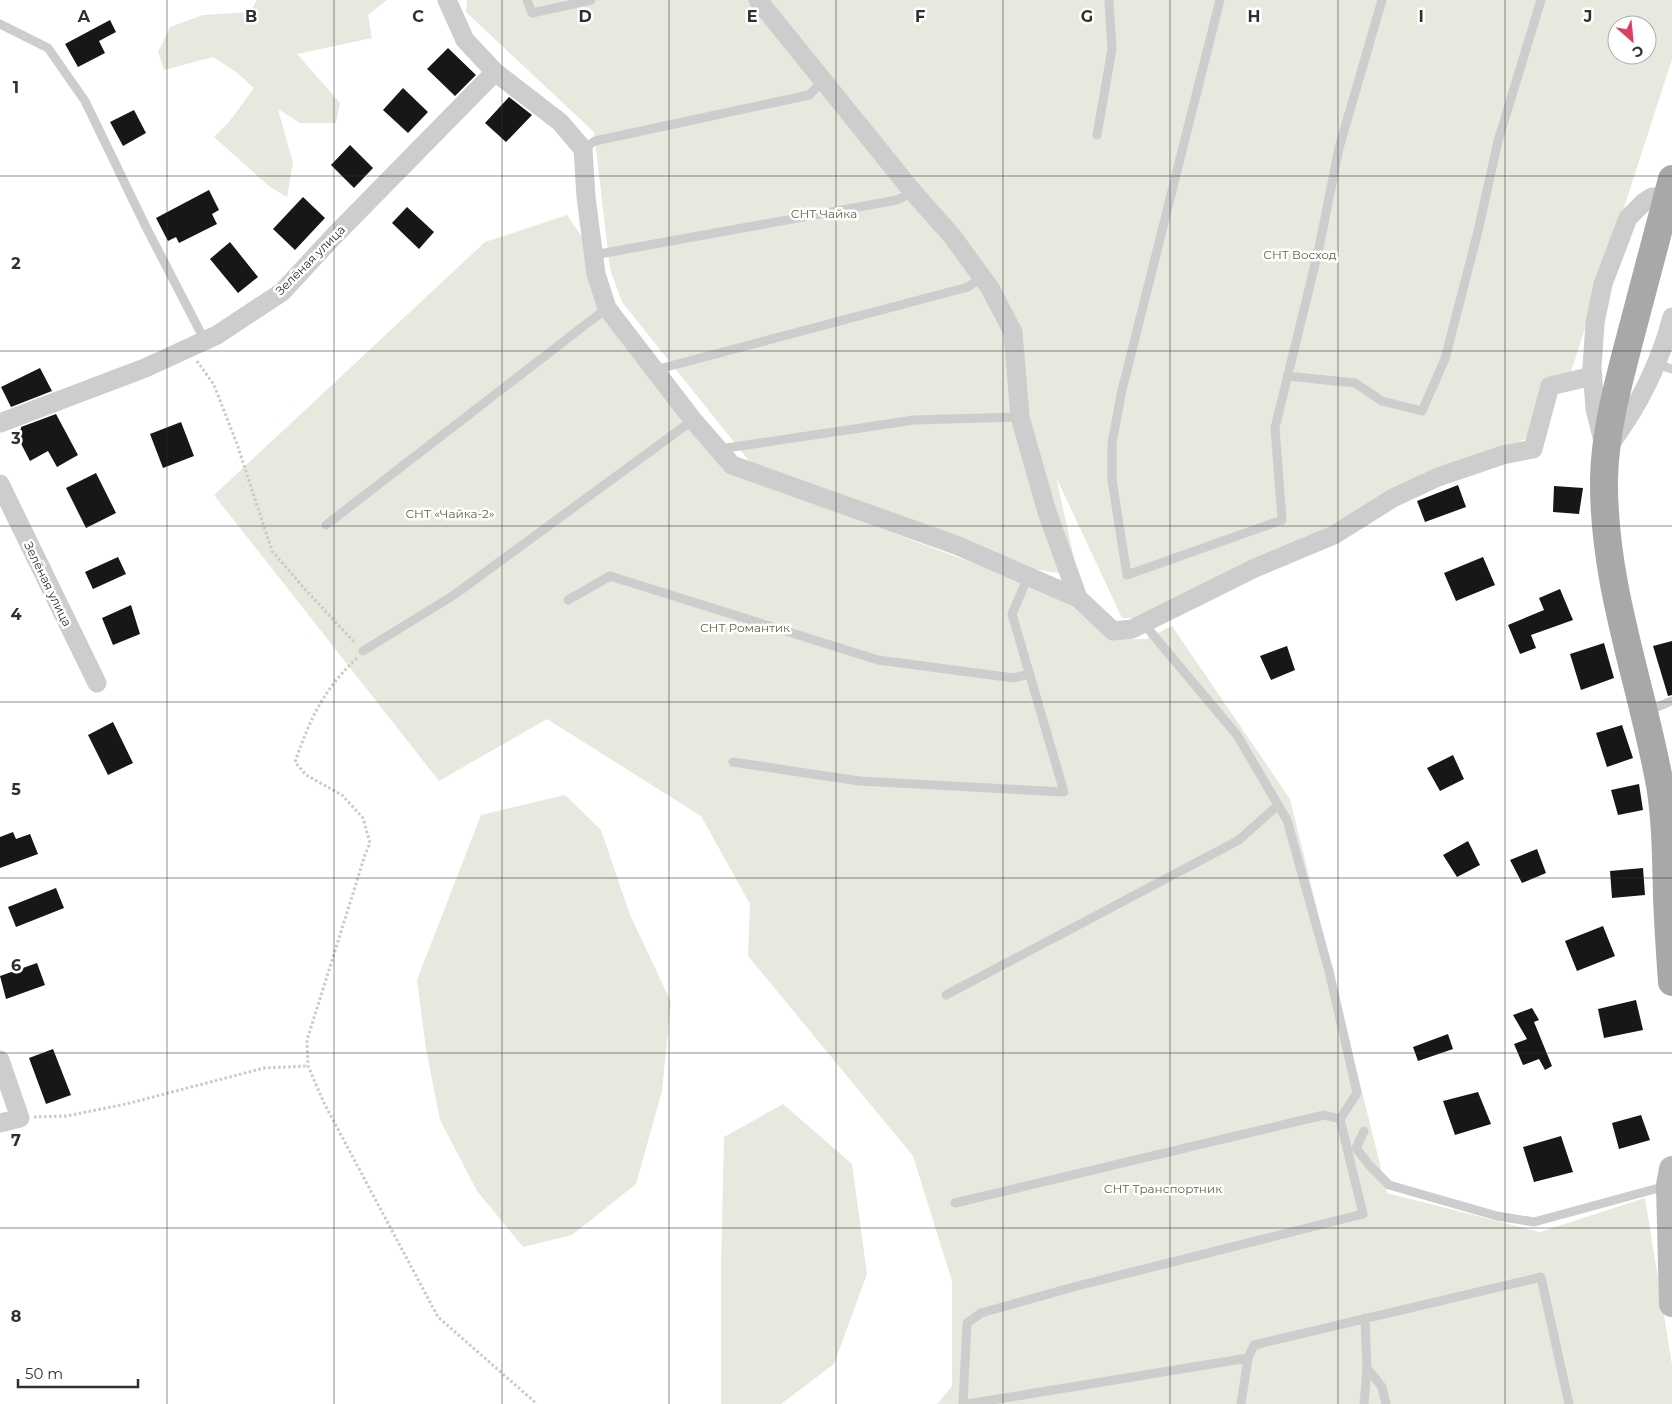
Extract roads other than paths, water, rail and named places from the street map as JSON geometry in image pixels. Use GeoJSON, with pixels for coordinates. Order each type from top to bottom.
{"type":"FeatureCollection","features":[{"type":"Feature","properties":{"kind":"main road"},"geometry":{"type":"LineString","coordinates":[[1670,191],[1616,394],[1605,450],[1605,515],[1609,560],[1618,610],[1644,712],[1661,795],[1672,982]]}},
{"type":"Feature","properties":{"kind":"street"},"geometry":{"type":"LineString","coordinates":[[447,0],[465,40],[495,72],[560,122],[583,149],[586,197],[596,274],[607,308],[693,420],[732,466],[956,545],[1028,576],[1078,598],[1113,631],[1132,630],[1255,568],[1334,535],[1393,498],[1438,477],[1503,454],[1533,449],[1550,386],[1593,376]]}},
{"type":"Feature","properties":{"kind":"street"},"geometry":{"type":"LineString","coordinates":[[758,0],[913,192],[952,236],[990,288],[1013,332],[1020,417],[1047,512],[1078,598]]}},
{"type":"Feature","properties":{"kind":"street","name":"Зелёная улица"},"geometry":{"type":"LineString","coordinates":[[0,423],[145,368],[188,349],[217,335],[282,292],[333,237],[495,72]]}},
{"type":"Feature","properties":{"kind":"street"},"geometry":{"type":"LineString","coordinates":[[1605,450],[1595,409],[1592,367],[1595,323],[1603,284],[1628,218],[1652,197],[1670,191]]}},
{"type":"Feature","properties":{"kind":"street"},"geometry":{"type":"LineString","coordinates":[[1605,450],[1623,427],[1664,366],[1672,317]]}},
{"type":"Feature","properties":{"kind":"street","name":"Зелёная улица"},"geometry":{"type":"LineString","coordinates":[[0,484],[96,683]]}},
{"type":"Feature","properties":{"kind":"street"},"geometry":{"type":"LineString","coordinates":[[0,1060],[20,1118],[0,1123]]}},
{"type":"Feature","properties":{"kind":"street"},"geometry":{"type":"LineString","coordinates":[[1670,1177],[1672,1304]]}},
{"type":"Feature","properties":{"kind":"lane"},"geometry":{"type":"LineString","coordinates":[[527,0],[532,14],[591,0]]}},
{"type":"Feature","properties":{"kind":"lane"},"geometry":{"type":"LineString","coordinates":[[1097,135],[1112,49],[1109,0]]}},
{"type":"Feature","properties":{"kind":"lane"},"geometry":{"type":"LineString","coordinates":[[1220,0],[1124,381],[1112,443],[1112,480],[1127,575],[1282,520],[1274,428],[1319,248],[1339,148],[1382,0]]}},
{"type":"Feature","properties":{"kind":"lane"},"geometry":{"type":"LineString","coordinates":[[1288,376],[1354,383],[1382,401],[1422,411],[1445,359],[1478,231],[1498,141],[1541,0]]}},
{"type":"Feature","properties":{"kind":"lane"},"geometry":{"type":"LineString","coordinates":[[0,24],[48,48],[85,101],[146,227],[206,340]]}},
{"type":"Feature","properties":{"kind":"lane"},"geometry":{"type":"LineString","coordinates":[[583,149],[595,141],[809,95],[823,81]]}},
{"type":"Feature","properties":{"kind":"lane"},"geometry":{"type":"LineString","coordinates":[[594,255],[879,204],[897,200],[913,192]]}},
{"type":"Feature","properties":{"kind":"lane"},"geometry":{"type":"LineString","coordinates":[[655,370],[968,287],[982,277]]}},
{"type":"Feature","properties":{"kind":"lane"},"geometry":{"type":"LineString","coordinates":[[326,525],[607,308]]}},
{"type":"Feature","properties":{"kind":"lane"},"geometry":{"type":"LineString","coordinates":[[718,450],[914,420],[1020,417]]}},
{"type":"Feature","properties":{"kind":"lane"},"geometry":{"type":"LineString","coordinates":[[363,651],[454,594],[693,420]]}},
{"type":"Feature","properties":{"kind":"lane"},"geometry":{"type":"LineString","coordinates":[[568,600],[610,576],[878,660],[1014,678],[1030,674]]}},
{"type":"Feature","properties":{"kind":"lane"},"geometry":{"type":"LineString","coordinates":[[732,762],[860,781],[1064,792],[1012,614],[1028,576]]}},
{"type":"Feature","properties":{"kind":"lane"},"geometry":{"type":"LineString","coordinates":[[963,1404],[967,1323],[982,1313],[1087,1284],[1363,1214],[1340,1119],[1357,1093],[1329,971],[1287,820],[1237,734],[1144,624]]}},
{"type":"Feature","properties":{"kind":"lane"},"geometry":{"type":"LineString","coordinates":[[1644,712],[1672,700]]}},
{"type":"Feature","properties":{"kind":"lane"},"geometry":{"type":"LineString","coordinates":[[946,994],[1239,840],[1278,805]]}},
{"type":"Feature","properties":{"kind":"lane"},"geometry":{"type":"LineString","coordinates":[[955,1203],[1324,1115],[1340,1119]]}},
{"type":"Feature","properties":{"kind":"lane"},"geometry":{"type":"LineString","coordinates":[[1364,1131],[1356,1148],[1389,1186],[1497,1216],[1534,1222],[1670,1177]]}},
{"type":"Feature","properties":{"kind":"lane"},"geometry":{"type":"LineString","coordinates":[[1241,1404],[1248,1358],[1254,1345],[1541,1277],[1569,1404]]}},
{"type":"Feature","properties":{"kind":"lane"},"geometry":{"type":"LineString","coordinates":[[1364,1404],[1367,1368],[1365,1318]]}},
{"type":"Feature","properties":{"kind":"lane"},"geometry":{"type":"LineString","coordinates":[[968,1404],[1248,1358]]}},
{"type":"Feature","properties":{"kind":"lane"},"geometry":{"type":"LineString","coordinates":[[1367,1368],[1382,1388],[1386,1404]]}},
{"type":"Feature","properties":{"kind":"park label","name":"СНТ Чайка"},"geometry":{"type":"Point","coordinates":[824,213]}},
{"type":"Feature","properties":{"kind":"park label","name":"СНТ Восход"},"geometry":{"type":"Point","coordinates":[1300,254]}},
{"type":"Feature","properties":{"kind":"park label","name":"СНТ «Чайка-2»"},"geometry":{"type":"Point","coordinates":[450,513]}},
{"type":"Feature","properties":{"kind":"park label","name":"СНТ Романтик"},"geometry":{"type":"Point","coordinates":[745,627]}},
{"type":"Feature","properties":{"kind":"park label","name":"СНТ Транспортник"},"geometry":{"type":"Point","coordinates":[1163,1188]}}]}
